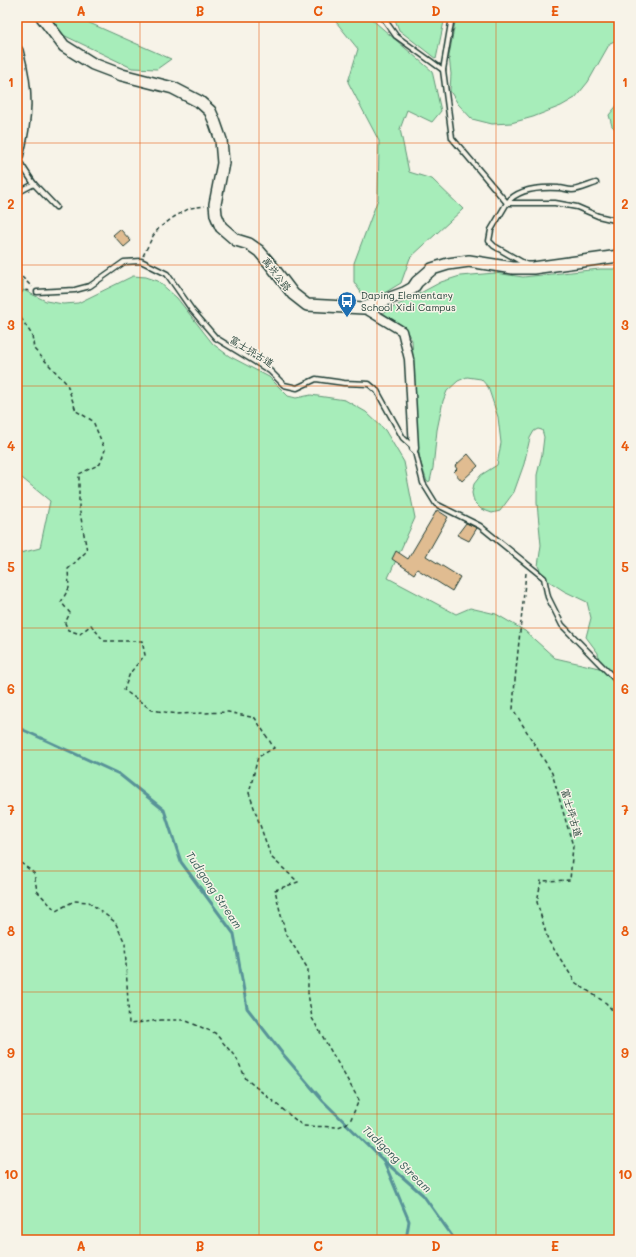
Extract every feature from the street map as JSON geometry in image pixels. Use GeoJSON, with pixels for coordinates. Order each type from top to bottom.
{"type":"FeatureCollection","features":[{"type":"Feature","properties":{"kind":"street","name":"萬崁公路"},"geometry":{"type":"LineString","coordinates":[[42,17],[64,46],[93,64],[122,75],[173,88],[200,102],[210,111],[221,140],[222,163],[215,204],[216,215],[221,228],[236,240],[249,244],[259,252],[293,294],[307,305],[364,308],[404,293],[413,288],[417,282],[432,269],[448,264],[469,261],[513,268],[533,268],[619,256]]}},
{"type":"Feature","properties":{"kind":"street"},"geometry":{"type":"LineString","coordinates":[[17,50],[23,71],[26,108],[22,137],[17,157]]}},
{"type":"Feature","properties":{"kind":"street"},"geometry":{"type":"LineString","coordinates":[[364,308],[395,325],[402,331],[409,359],[414,448]]}},
{"type":"Feature","properties":{"kind":"lane"},"geometry":{"type":"LineString","coordinates":[[385,17],[384,19],[396,36],[443,70]]}},
{"type":"Feature","properties":{"kind":"lane"},"geometry":{"type":"LineString","coordinates":[[452,17],[443,70],[452,138],[506,203]]}},
{"type":"Feature","properties":{"kind":"lane"},"geometry":{"type":"LineString","coordinates":[[17,157],[34,184],[56,207]]}},
{"type":"Feature","properties":{"kind":"lane"},"geometry":{"type":"LineString","coordinates":[[533,268],[494,246],[489,241],[491,230],[506,203],[517,194],[532,189],[560,188],[573,190],[596,183]]}},
{"type":"Feature","properties":{"kind":"lane"},"geometry":{"type":"LineString","coordinates":[[17,193],[34,184]]}},
{"type":"Feature","properties":{"kind":"lane"},"geometry":{"type":"LineString","coordinates":[[506,203],[555,203],[576,207],[598,216],[619,221]]}},
{"type":"Feature","properties":{"kind":"lane"},"geometry":{"type":"LineString","coordinates":[[37,292],[75,290],[90,286],[124,262],[141,261]]}},
{"type":"Feature","properties":{"kind":"lane","name":"富士坪古道"},"geometry":{"type":"LineString","coordinates":[[141,261],[168,274],[192,310],[216,338],[270,371],[284,385],[298,388],[316,379],[344,383],[369,384],[377,391],[403,438],[414,448],[423,483],[436,504],[480,526],[544,578],[548,597],[562,625],[618,682],[619,686]]}},
{"type":"Feature","properties":{"kind":"path"},"geometry":{"type":"LineString","coordinates":[[141,261],[153,236],[159,228],[190,208],[215,204]]}},
{"type":"Feature","properties":{"kind":"path"},"geometry":{"type":"LineString","coordinates":[[17,272],[37,292]]}},
{"type":"Feature","properties":{"kind":"path"},"geometry":{"type":"LineString","coordinates":[[17,299],[23,290],[37,292]]}},
{"type":"Feature","properties":{"kind":"path"},"geometry":{"type":"LineString","coordinates":[[17,312],[32,335],[34,349],[66,384],[76,412],[93,421],[105,450],[100,464],[78,474],[79,507],[87,551],[68,569],[69,588],[61,602],[70,613],[65,623],[68,630],[80,634],[91,625],[104,641],[142,641],[145,655],[130,673],[124,690],[152,710],[177,714],[228,712],[255,718],[274,748],[258,757],[249,793],[271,857],[298,882],[275,890],[285,932],[308,969],[308,993],[312,1018],[359,1100],[351,1119],[346,1124],[338,1127],[304,1126],[246,1079],[237,1059],[215,1033],[191,1022],[184,1020],[161,1020],[130,1024],[125,943],[115,922],[89,902],[74,901],[56,911],[37,891],[34,873],[17,860]]}},
{"type":"Feature","properties":{"kind":"path"},"geometry":{"type":"LineString","coordinates":[[17,320],[19,315]]}},
{"type":"Feature","properties":{"kind":"path","name":"富士坪古道"},"geometry":{"type":"LineString","coordinates":[[527,565],[513,709],[552,773],[573,846],[570,880],[541,881],[537,902],[548,940],[576,983],[606,1003],[619,1018]]}},
{"type":"Feature","properties":{"kind":"green space"},"geometry":{"type":"Polygon","coordinates":[[[49,17],[76,17],[171,59],[157,69],[132,68],[59,33],[49,17]]]}},
{"type":"Feature","properties":{"kind":"green space"},"geometry":{"type":"Polygon","coordinates":[[[332,17],[369,17],[432,71],[441,111],[432,122],[407,110],[400,129],[409,172],[432,179],[463,209],[410,258],[401,283],[368,303],[354,282],[354,263],[378,199],[379,141],[348,82],[358,49],[332,17]]]}},
{"type":"Feature","properties":{"kind":"green space"},"geometry":{"type":"Polygon","coordinates":[[[394,17],[445,17],[436,59],[399,30],[394,17]]]}},
{"type":"Feature","properties":{"kind":"green space"},"geometry":{"type":"Polygon","coordinates":[[[456,17],[619,17],[619,39],[610,43],[588,82],[575,98],[561,106],[533,117],[511,123],[492,124],[472,119],[458,104],[450,91],[451,74],[449,56],[456,17]]]}},
{"type":"Feature","properties":{"kind":"green space"},"geometry":{"type":"Polygon","coordinates":[[[619,103],[619,133],[612,126],[609,115],[619,103]]]}},
{"type":"Feature","properties":{"kind":"green space"},"geometry":{"type":"Polygon","coordinates":[[[600,269],[619,269],[619,1240],[17,1240],[17,554],[40,548],[50,501],[17,474],[17,323],[19,319],[17,318],[17,277],[23,281],[23,290],[46,301],[63,304],[78,303],[133,276],[146,277],[158,281],[177,298],[213,344],[229,356],[269,377],[288,396],[296,398],[311,395],[345,400],[366,412],[385,430],[404,462],[415,518],[388,578],[456,614],[470,608],[496,614],[525,631],[555,658],[599,668],[598,653],[586,637],[591,618],[587,602],[564,591],[544,578],[538,566],[541,545],[537,503],[537,475],[544,437],[542,430],[538,429],[534,431],[530,438],[524,464],[514,492],[500,511],[492,513],[481,509],[474,502],[472,493],[474,484],[481,475],[497,465],[501,443],[498,417],[488,387],[481,379],[467,377],[458,381],[447,391],[443,401],[437,430],[433,468],[430,481],[427,482],[420,460],[418,444],[412,340],[403,326],[383,313],[441,282],[460,276],[495,273],[523,277],[600,269]]]}},
{"type":"Feature","properties":{"kind":"building"},"geometry":{"type":"Polygon","coordinates":[[[120,229],[131,241],[124,247],[113,235],[120,229]]]}},
{"type":"Feature","properties":{"kind":"building"},"geometry":{"type":"Polygon","coordinates":[[[468,454],[478,466],[462,481],[454,472],[457,469],[455,466],[468,454]]]}},
{"type":"Feature","properties":{"kind":"building"},"geometry":{"type":"Polygon","coordinates":[[[437,510],[448,517],[426,556],[460,577],[452,591],[417,569],[414,574],[392,559],[396,551],[408,559],[437,510]]]}},
{"type":"Feature","properties":{"kind":"building"},"geometry":{"type":"Polygon","coordinates":[[[466,523],[477,528],[469,541],[457,535],[466,523]]]}},
{"type":"Feature","properties":{"kind":"waterway","name":"Tudigong Stream"},"geometry":{"type":"LineString","coordinates":[[17,727],[119,774],[164,810],[181,862],[234,934],[247,1008],[282,1053],[323,1101],[382,1159],[423,1195],[455,1240]]}},
{"type":"Feature","properties":{"kind":"waterway"},"geometry":{"type":"LineString","coordinates":[[383,1159],[409,1221],[406,1240]]}},
{"type":"Feature","properties":{"kind":"place","name":"Daping Elementary School Xidi Campus"},"geometry":{"type":"Point","coordinates":[347,318]}}]}
